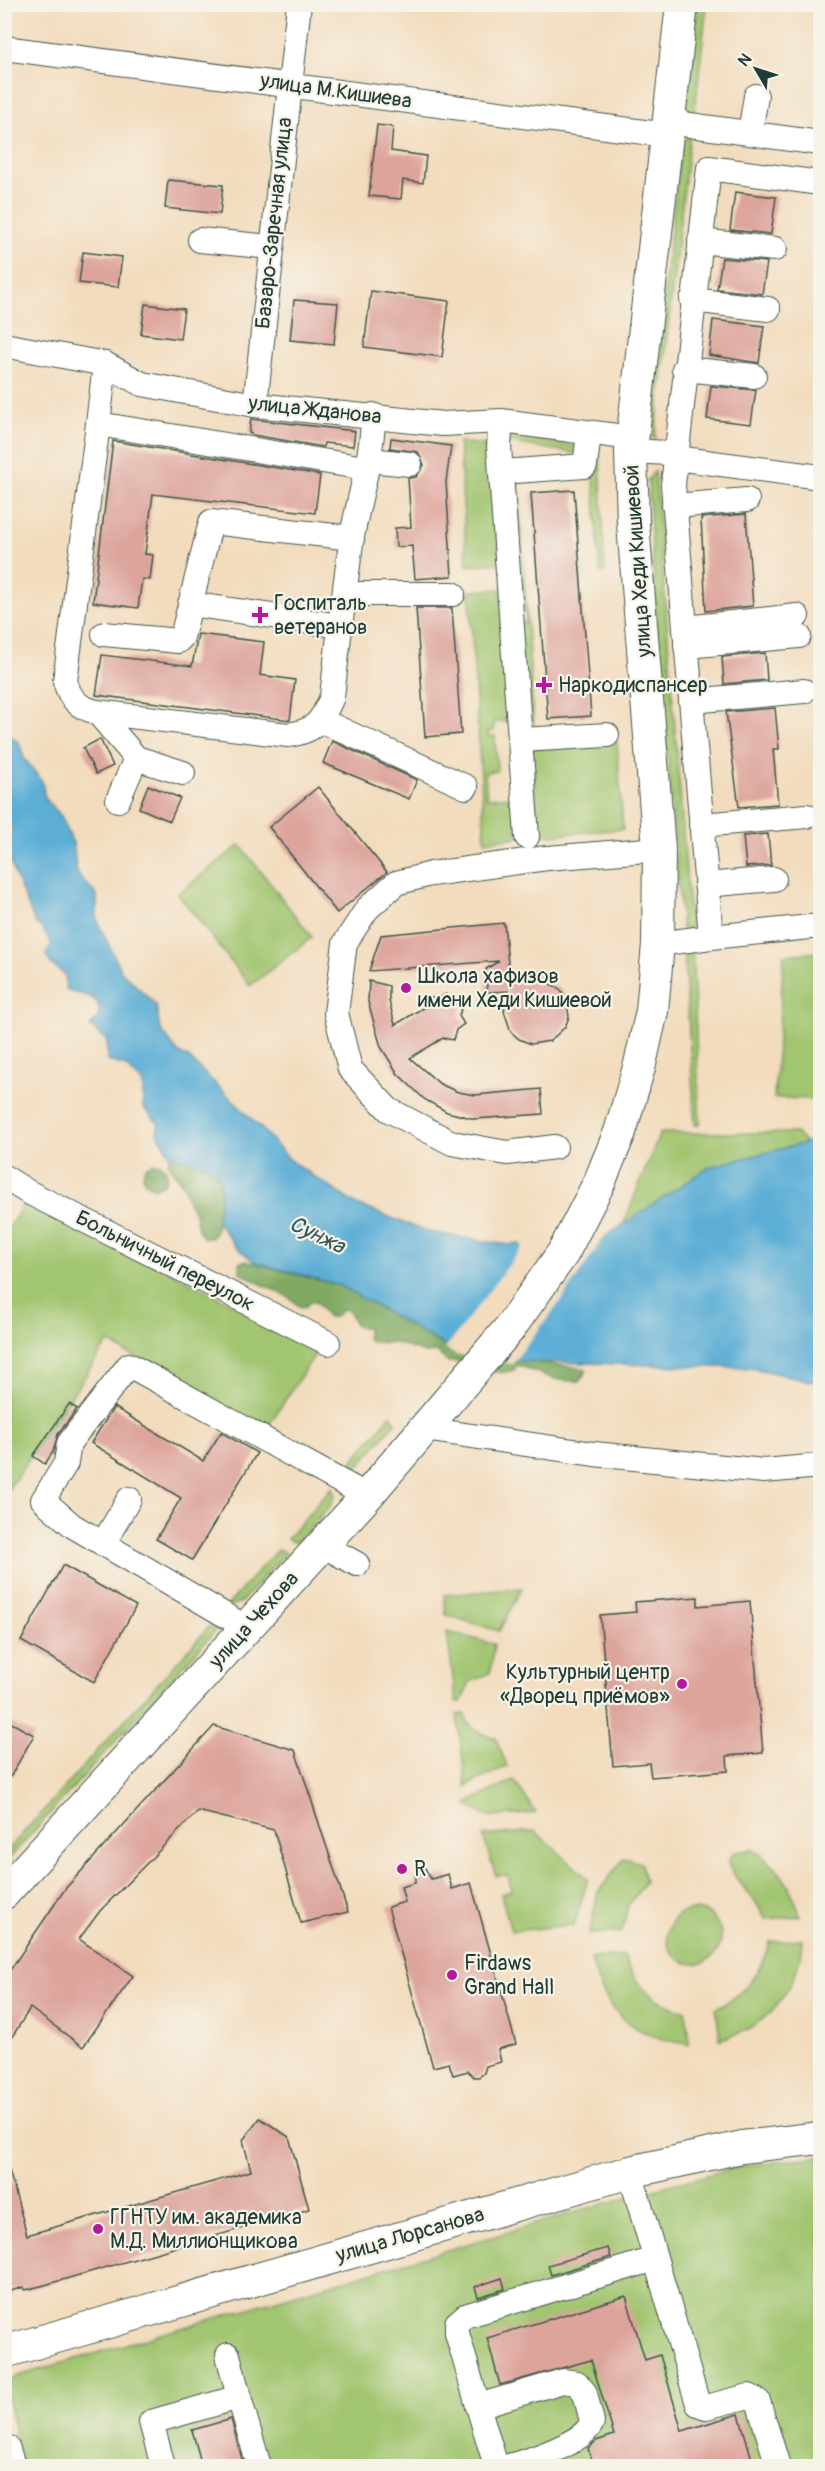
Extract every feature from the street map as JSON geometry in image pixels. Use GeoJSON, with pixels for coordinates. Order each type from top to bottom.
{"type":"FeatureCollection","features":[{"type":"Feature","properties":{"kind":"main road","name":"улица Хеди Кишиевой"},"geometry":{"type":"LineString","coordinates":[[477,1367],[509,1329],[563,1253],[599,1183],[620,1132],[640,1065],[652,1011],[658,944],[659,849],[633,524],[631,445],[682,4]]}},
{"type":"Feature","properties":{"kind":"main road","name":"улица Чехова"},"geometry":{"type":"LineString","coordinates":[[4,1893],[367,1496],[477,1367]]}},
{"type":"Feature","properties":{"kind":"main road","name":"улица Лорсанова"},"geometry":{"type":"LineString","coordinates":[[4,2352],[630,2172],[742,2147],[820,2138]]}},
{"type":"Feature","properties":{"kind":"main road"},"geometry":{"type":"LineString","coordinates":[[4,2450],[9,2466]]}},
{"type":"Feature","properties":{"kind":"street","name":"Базаро-Заречная улица"},"geometry":{"type":"LineString","coordinates":[[255,405],[299,4]]}},
{"type":"Feature","properties":{"kind":"street","name":"улица М.Кишиева"},"geometry":{"type":"LineString","coordinates":[[4,48],[289,85],[668,128],[750,133],[820,143]]}},
{"type":"Feature","properties":{"kind":"street"},"geometry":{"type":"LineString","coordinates":[[750,133],[756,96]]}},
{"type":"Feature","properties":{"kind":"street"},"geometry":{"type":"LineString","coordinates":[[711,937],[672,485],[709,168],[820,183]]}},
{"type":"Feature","properties":{"kind":"street"},"geometry":{"type":"LineString","coordinates":[[200,240],[271,247]]}},
{"type":"Feature","properties":{"kind":"street"},"geometry":{"type":"LineString","coordinates":[[700,241],[776,249]]}},
{"type":"Feature","properties":{"kind":"street"},"geometry":{"type":"LineString","coordinates":[[692,300],[768,309]]}},
{"type":"Feature","properties":{"kind":"street","name":"улица Жданова"},"geometry":{"type":"LineString","coordinates":[[4,345],[105,364],[142,384],[255,405],[373,415],[443,424],[501,422],[590,434],[668,453],[676,458],[820,477]]}},
{"type":"Feature","properties":{"kind":"street"},"geometry":{"type":"LineString","coordinates":[[105,364],[65,681],[69,694],[76,703],[98,712],[288,735],[304,733],[322,721],[332,698],[352,538],[366,464],[373,443],[373,415]]}},
{"type":"Feature","properties":{"kind":"street"},"geometry":{"type":"LineString","coordinates":[[684,369],[754,376]]}},
{"type":"Feature","properties":{"kind":"street"},"geometry":{"type":"LineString","coordinates":[[501,422],[499,446],[522,740],[527,837]]}},
{"type":"Feature","properties":{"kind":"street"},"geometry":{"type":"LineString","coordinates":[[99,424],[366,464],[410,464]]}},
{"type":"Feature","properties":{"kind":"street"},"geometry":{"type":"LineString","coordinates":[[501,472],[585,466],[590,434]]}},
{"type":"Feature","properties":{"kind":"street"},"geometry":{"type":"LineString","coordinates":[[674,506],[747,500]]}},
{"type":"Feature","properties":{"kind":"street"},"geometry":{"type":"LineString","coordinates":[[104,634],[178,641],[182,637],[212,522],[352,538]]}},
{"type":"Feature","properties":{"kind":"street"},"geometry":{"type":"LineString","coordinates":[[345,594],[453,594]]}},
{"type":"Feature","properties":{"kind":"street"},"geometry":{"type":"LineString","coordinates":[[190,604],[341,626]]}},
{"type":"Feature","properties":{"kind":"street"},"geometry":{"type":"LineString","coordinates":[[685,637],[798,626]]}},
{"type":"Feature","properties":{"kind":"street"},"geometry":{"type":"LineString","coordinates":[[691,701],[804,691]]}},
{"type":"Feature","properties":{"kind":"street"},"geometry":{"type":"LineString","coordinates":[[98,712],[136,758],[183,773]]}},
{"type":"Feature","properties":{"kind":"street"},"geometry":{"type":"LineString","coordinates":[[322,721],[466,787]]}},
{"type":"Feature","properties":{"kind":"street"},"geometry":{"type":"LineString","coordinates":[[522,740],[607,735]]}},
{"type":"Feature","properties":{"kind":"street"},"geometry":{"type":"LineString","coordinates":[[118,800],[136,758]]}},
{"type":"Feature","properties":{"kind":"street"},"geometry":{"type":"LineString","coordinates":[[701,825],[807,816]]}},
{"type":"Feature","properties":{"kind":"street"},"geometry":{"type":"LineString","coordinates":[[555,1147],[507,1153],[453,1143],[389,1110],[350,1069],[336,1013],[345,943],[367,909],[396,884],[431,874],[547,858],[659,849]]}},
{"type":"Feature","properties":{"kind":"street"},"geometry":{"type":"LineString","coordinates":[[706,885],[774,879]]}},
{"type":"Feature","properties":{"kind":"street"},"geometry":{"type":"LineString","coordinates":[[658,944],[820,926]]}},
{"type":"Feature","properties":{"kind":"street","name":"Больничный переулок"},"geometry":{"type":"LineString","coordinates":[[4,1177],[28,1192],[328,1343]]}},
{"type":"Feature","properties":{"kind":"street"},"geometry":{"type":"LineString","coordinates":[[247,1628],[73,1526],[43,1500],[66,1463],[69,1443],[129,1365],[367,1496]]}},
{"type":"Feature","properties":{"kind":"street"},"geometry":{"type":"LineString","coordinates":[[424,1429],[594,1454],[764,1471],[820,1466]]}},
{"type":"Feature","properties":{"kind":"street"},"geometry":{"type":"LineString","coordinates":[[103,1544],[129,1499]]}},
{"type":"Feature","properties":{"kind":"street"},"geometry":{"type":"LineString","coordinates":[[322,1545],[357,1564]]}},
{"type":"Feature","properties":{"kind":"street"},"geometry":{"type":"LineString","coordinates":[[630,2172],[698,2404],[706,2407],[749,2396],[758,2401],[778,2466]]}},
{"type":"Feature","properties":{"kind":"street"},"geometry":{"type":"LineString","coordinates":[[496,2466],[457,2333],[457,2323],[460,2318],[655,2259]]}},
{"type":"Feature","properties":{"kind":"street"},"geometry":{"type":"LineString","coordinates":[[228,2355],[259,2466]]}},
{"type":"Feature","properties":{"kind":"street"},"geometry":{"type":"LineString","coordinates":[[478,2406],[563,2381],[571,2381],[582,2387],[592,2422],[586,2432],[546,2456],[509,2466]]}},
{"type":"Feature","properties":{"kind":"street"},"geometry":{"type":"LineString","coordinates":[[163,2466],[151,2422],[239,2397]]}},
{"type":"Feature","properties":{"kind":"green space"},"geometry":{"type":"Polygon","coordinates":[[[698,5],[707,5],[694,116],[688,113],[686,104],[698,5]]]}},
{"type":"Feature","properties":{"kind":"green space"},"geometry":{"type":"Polygon","coordinates":[[[690,135],[655,439],[650,434],[654,377],[681,145],[683,140],[690,135]]]}},
{"type":"Feature","properties":{"kind":"green space"},"geometry":{"type":"Polygon","coordinates":[[[508,435],[579,447],[578,454],[507,442],[508,435]]]}},
{"type":"Feature","properties":{"kind":"green space"},"geometry":{"type":"Polygon","coordinates":[[[459,442],[492,446],[500,563],[467,566],[459,442]]]}},
{"type":"Feature","properties":{"kind":"green space"},"geometry":{"type":"Polygon","coordinates":[[[594,449],[600,456],[605,572],[600,572],[593,466],[594,449]]]}},
{"type":"Feature","properties":{"kind":"green space"},"geometry":{"type":"Polygon","coordinates":[[[655,471],[691,935],[682,928],[656,620],[648,480],[655,471]]]}},
{"type":"Feature","properties":{"kind":"green space"},"geometry":{"type":"Polygon","coordinates":[[[518,484],[534,730],[530,731],[517,624],[526,622],[524,601],[515,602],[511,485],[518,484]]]}},
{"type":"Feature","properties":{"kind":"green space"},"geometry":{"type":"Polygon","coordinates":[[[501,589],[510,721],[494,722],[494,731],[488,732],[489,737],[495,736],[497,771],[485,772],[487,798],[516,796],[518,837],[485,841],[469,591],[501,589]]]}},
{"type":"Feature","properties":{"kind":"green space"},"geometry":{"type":"Polygon","coordinates":[[[617,742],[623,829],[538,836],[532,748],[617,742]]]}},
{"type":"Feature","properties":{"kind":"green space"},"geometry":{"type":"Polygon","coordinates":[[[240,845],[312,937],[250,986],[178,894],[240,845]]]}},
{"type":"Feature","properties":{"kind":"green space"},"geometry":{"type":"Polygon","coordinates":[[[692,945],[700,1125],[695,1125],[684,954],[692,945]]]}},
{"type":"Feature","properties":{"kind":"green space"},"geometry":{"type":"Polygon","coordinates":[[[820,952],[820,1099],[774,1098],[784,955],[820,952]]]}},
{"type":"Feature","properties":{"kind":"green space"},"geometry":{"type":"Polygon","coordinates":[[[660,1133],[795,1133],[820,1155],[615,1245],[660,1133]]]}},
{"type":"Feature","properties":{"kind":"green space"},"geometry":{"type":"Polygon","coordinates":[[[170,1155],[203,1164],[216,1174],[220,1181],[218,1222],[212,1238],[204,1238],[198,1230],[195,1213],[189,1204],[184,1187],[168,1164],[170,1155]]]}},
{"type":"Feature","properties":{"kind":"green space"},"geometry":{"type":"Polygon","coordinates":[[[155,1163],[163,1167],[167,1175],[163,1183],[155,1187],[147,1183],[143,1175],[147,1167],[155,1163]]]}},
{"type":"Feature","properties":{"kind":"green space"},"geometry":{"type":"Polygon","coordinates":[[[27,1199],[319,1348],[265,1431],[108,1342],[5,1494],[5,1234],[27,1199]]]}},
{"type":"Feature","properties":{"kind":"green space"},"geometry":{"type":"Polygon","coordinates":[[[245,1261],[341,1286],[454,1351],[586,1369],[586,1372],[579,1381],[570,1381],[517,1365],[514,1370],[496,1372],[466,1363],[447,1362],[437,1352],[425,1353],[396,1343],[371,1342],[367,1338],[367,1328],[356,1326],[348,1310],[343,1309],[334,1317],[328,1317],[316,1302],[310,1302],[304,1308],[301,1307],[290,1298],[240,1272],[239,1263],[245,1261]]]}},
{"type":"Feature","properties":{"kind":"green space"},"geometry":{"type":"Polygon","coordinates":[[[391,1415],[396,1422],[355,1470],[345,1470],[391,1415]]]}},
{"type":"Feature","properties":{"kind":"green space"},"geometry":{"type":"Polygon","coordinates":[[[332,1487],[335,1495],[330,1506],[296,1543],[287,1539],[332,1487]]]}},
{"type":"Feature","properties":{"kind":"green space"},"geometry":{"type":"Polygon","coordinates":[[[278,1549],[286,1553],[241,1602],[226,1607],[278,1549]]]}},
{"type":"Feature","properties":{"kind":"green space"},"geometry":{"type":"Polygon","coordinates":[[[522,1588],[499,1631],[446,1615],[444,1595],[522,1588]]]}},
{"type":"Feature","properties":{"kind":"green space"},"geometry":{"type":"Polygon","coordinates":[[[216,1619],[217,1627],[214,1632],[5,1863],[5,1853],[216,1619]]]}},
{"type":"Feature","properties":{"kind":"green space"},"geometry":{"type":"Polygon","coordinates":[[[447,1632],[494,1644],[490,1673],[470,1682],[461,1702],[456,1702],[447,1632]]]}},
{"type":"Feature","properties":{"kind":"green space"},"geometry":{"type":"Polygon","coordinates":[[[464,1714],[476,1730],[495,1737],[507,1766],[466,1786],[457,1715],[464,1714]]]}},
{"type":"Feature","properties":{"kind":"green space"},"geometry":{"type":"Polygon","coordinates":[[[514,1780],[536,1813],[490,1817],[469,1807],[467,1803],[514,1780]]]}},
{"type":"Feature","properties":{"kind":"green space"},"geometry":{"type":"Polygon","coordinates":[[[535,1831],[588,1879],[574,1925],[511,1931],[501,1894],[511,1891],[508,1875],[496,1876],[483,1836],[535,1831]]]}},
{"type":"Feature","properties":{"kind":"green space"},"geometry":{"type":"Polygon","coordinates":[[[752,1849],[777,1869],[783,1877],[793,1895],[800,1916],[765,1919],[729,1867],[728,1861],[733,1853],[752,1849]]]}},
{"type":"Feature","properties":{"kind":"green space"},"geometry":{"type":"Polygon","coordinates":[[[624,1858],[641,1863],[645,1882],[628,1906],[622,1932],[589,1934],[598,1892],[624,1858]]]}},
{"type":"Feature","properties":{"kind":"green space"},"geometry":{"type":"Polygon","coordinates":[[[694,1910],[704,1912],[713,1918],[719,1927],[721,1937],[719,1947],[713,1956],[704,1962],[694,1964],[684,1962],[675,1956],[669,1947],[667,1937],[669,1927],[675,1918],[684,1912],[694,1910]]]}},
{"type":"Feature","properties":{"kind":"green space"},"geometry":{"type":"Polygon","coordinates":[[[802,1939],[795,1973],[778,2003],[767,2016],[753,2026],[720,2039],[716,2008],[735,1997],[750,1982],[762,1963],[769,1942],[802,1939]]]}},
{"type":"Feature","properties":{"kind":"green space"},"geometry":{"type":"Polygon","coordinates":[[[624,1956],[628,1967],[640,1985],[665,2004],[686,2011],[689,2044],[652,2036],[624,2019],[613,2007],[596,1977],[591,1958],[624,1956]]]}},
{"type":"Feature","properties":{"kind":"green space"},"geometry":{"type":"Polygon","coordinates":[[[820,2156],[820,2466],[23,2466],[5,2390],[7,2384],[18,2376],[651,2190],[741,2166],[820,2156]]]}},
{"type":"Feature","properties":{"kind":"water","name":"Сунжа"},"geometry":{"type":"Polygon","coordinates":[[[4,725],[9,736],[19,742],[24,758],[42,781],[45,798],[61,816],[73,843],[77,873],[97,896],[97,920],[122,972],[156,1005],[160,1029],[178,1052],[190,1059],[260,1127],[292,1162],[357,1205],[429,1232],[509,1245],[518,1243],[532,1257],[593,1252],[606,1236],[709,1167],[820,1139],[820,1383],[752,1368],[515,1361],[454,1351],[341,1286],[255,1262],[235,1246],[217,1221],[221,1190],[220,1180],[216,1173],[200,1163],[170,1155],[157,1132],[159,1124],[143,1107],[143,1083],[124,1065],[107,1061],[107,1041],[90,1026],[97,1019],[99,1006],[97,1002],[88,996],[66,989],[65,975],[48,959],[46,954],[52,944],[41,927],[36,924],[12,868],[6,847],[5,838],[12,831],[11,826],[5,822],[4,725]]]}},
{"type":"Feature","properties":{"kind":"pier"},"geometry":{"type":"Polygon","coordinates":[[[609,1230],[560,1302],[512,1364],[456,1355],[445,1349],[524,1245],[533,1254],[549,1256],[587,1251],[609,1230]]]}},
{"type":"Feature","properties":{"kind":"building"},"geometry":{"type":"Polygon","coordinates":[[[377,125],[393,127],[391,151],[426,156],[423,183],[403,180],[401,199],[369,196],[377,125]]]}},
{"type":"Feature","properties":{"kind":"building"},"geometry":{"type":"Polygon","coordinates":[[[168,180],[223,185],[220,214],[165,208],[168,180]]]}},
{"type":"Feature","properties":{"kind":"building"},"geometry":{"type":"Polygon","coordinates":[[[735,192],[776,197],[771,234],[730,230],[735,192]]]}},
{"type":"Feature","properties":{"kind":"building"},"geometry":{"type":"Polygon","coordinates":[[[83,252],[122,257],[118,287],[79,283],[83,252]]]}},
{"type":"Feature","properties":{"kind":"building"},"geometry":{"type":"Polygon","coordinates":[[[722,258],[767,262],[762,294],[717,289],[722,258]]]}},
{"type":"Feature","properties":{"kind":"building"},"geometry":{"type":"Polygon","coordinates":[[[371,291],[449,301],[442,357],[364,347],[371,291]]]}},
{"type":"Feature","properties":{"kind":"building"},"geometry":{"type":"Polygon","coordinates":[[[294,300],[338,303],[334,344],[290,340],[294,300]]]}},
{"type":"Feature","properties":{"kind":"building"},"geometry":{"type":"Polygon","coordinates":[[[145,304],[184,309],[180,339],[141,334],[145,304]]]}},
{"type":"Feature","properties":{"kind":"building"},"geometry":{"type":"Polygon","coordinates":[[[713,320],[764,326],[759,363],[709,355],[713,320]]]}},
{"type":"Feature","properties":{"kind":"building"},"geometry":{"type":"Polygon","coordinates":[[[711,386],[756,390],[751,424],[707,419],[711,386]]]}},
{"type":"Feature","properties":{"kind":"building"},"geometry":{"type":"Polygon","coordinates":[[[251,419],[355,431],[353,446],[324,443],[323,447],[253,435],[249,433],[251,419]]]}},
{"type":"Feature","properties":{"kind":"building"},"geometry":{"type":"Polygon","coordinates":[[[391,438],[451,446],[446,482],[452,576],[415,579],[412,546],[396,547],[395,528],[411,527],[408,478],[416,477],[424,465],[418,452],[390,448],[391,438]]]}},
{"type":"Feature","properties":{"kind":"building"},"geometry":{"type":"Polygon","coordinates":[[[113,441],[320,475],[315,513],[153,494],[145,554],[153,555],[150,580],[142,579],[138,608],[93,602],[113,441]]]}},
{"type":"Feature","properties":{"kind":"building"},"geometry":{"type":"Polygon","coordinates":[[[574,490],[591,716],[548,719],[531,493],[574,490]]]}},
{"type":"Feature","properties":{"kind":"building"},"geometry":{"type":"Polygon","coordinates":[[[746,514],[753,606],[706,611],[701,518],[746,514]]]}},
{"type":"Feature","properties":{"kind":"building"},"geometry":{"type":"Polygon","coordinates":[[[416,608],[452,608],[461,734],[425,737],[416,608]]]}},
{"type":"Feature","properties":{"kind":"building"},"geometry":{"type":"Polygon","coordinates":[[[198,634],[264,642],[260,675],[295,680],[290,720],[96,695],[102,655],[192,666],[198,634]]]}},
{"type":"Feature","properties":{"kind":"building"},"geometry":{"type":"Polygon","coordinates":[[[765,653],[767,680],[724,684],[722,657],[765,653]]]}},
{"type":"Feature","properties":{"kind":"building"},"geometry":{"type":"Polygon","coordinates":[[[775,708],[779,749],[773,749],[778,804],[739,807],[726,712],[775,708]]]}},
{"type":"Feature","properties":{"kind":"building"},"geometry":{"type":"Polygon","coordinates":[[[100,739],[113,766],[96,774],[83,748],[100,739]]]}},
{"type":"Feature","properties":{"kind":"building"},"geometry":{"type":"Polygon","coordinates":[[[332,741],[417,780],[409,799],[323,763],[332,741]]]}},
{"type":"Feature","properties":{"kind":"building"},"geometry":{"type":"Polygon","coordinates":[[[148,785],[180,798],[170,821],[139,808],[148,785]]]}},
{"type":"Feature","properties":{"kind":"building"},"geometry":{"type":"Polygon","coordinates":[[[318,787],[387,872],[337,913],[269,827],[318,787]]]}},
{"type":"Feature","properties":{"kind":"building"},"geometry":{"type":"Polygon","coordinates":[[[768,834],[771,865],[746,867],[743,836],[768,834]]]}},
{"type":"Feature","properties":{"kind":"building"},"geometry":{"type":"Polygon","coordinates":[[[504,923],[509,974],[542,971],[542,979],[560,989],[566,997],[569,1017],[565,1027],[550,1041],[531,1044],[519,1039],[511,1032],[504,1011],[508,991],[487,992],[486,969],[499,961],[369,971],[381,935],[504,923]]]}},
{"type":"Feature","properties":{"kind":"building"},"geometry":{"type":"Polygon","coordinates":[[[369,981],[389,986],[389,1001],[395,1025],[426,1006],[428,997],[437,999],[446,994],[451,1003],[462,1005],[459,1016],[464,1024],[456,1030],[453,1040],[443,1038],[410,1058],[440,1084],[458,1092],[475,1095],[541,1089],[543,1114],[475,1119],[447,1112],[424,1099],[398,1074],[381,1047],[368,1002],[369,981]]]}},
{"type":"Feature","properties":{"kind":"building"},"geometry":{"type":"Polygon","coordinates":[[[69,1404],[77,1409],[58,1434],[53,1452],[45,1464],[33,1456],[69,1404]]]}},
{"type":"Feature","properties":{"kind":"building"},"geometry":{"type":"Polygon","coordinates":[[[114,1407],[203,1461],[221,1432],[257,1453],[192,1560],[156,1539],[181,1498],[91,1443],[114,1407]]]}},
{"type":"Feature","properties":{"kind":"building"},"geometry":{"type":"Polygon","coordinates":[[[63,1565],[136,1606],[94,1682],[21,1641],[63,1565]]]}},
{"type":"Feature","properties":{"kind":"building","name":"Культурный центр «Дворец приёмов»"},"geometry":{"type":"Polygon","coordinates":[[[698,1597],[698,1606],[750,1601],[763,1753],[727,1756],[728,1771],[651,1777],[649,1763],[613,1766],[600,1615],[636,1612],[635,1602],[698,1597]]]}},
{"type":"Feature","properties":{"kind":"building"},"geometry":{"type":"Polygon","coordinates":[[[4,1719],[34,1735],[4,1788],[4,1719]]]}},
{"type":"Feature","properties":{"kind":"building"},"geometry":{"type":"Polygon","coordinates":[[[214,1726],[295,1750],[348,1912],[301,1923],[274,1830],[198,1811],[100,1911],[79,1939],[133,1976],[83,2047],[30,2008],[4,2050],[4,1979],[65,1889],[214,1726]]]}},
{"type":"Feature","properties":{"kind":"building","name":"Firdaws Grand Hall"},"geometry":{"type":"Polygon","coordinates":[[[425,1868],[431,1879],[448,1874],[452,1889],[471,1883],[516,2044],[498,2049],[501,2062],[486,2066],[484,2073],[479,2077],[474,2077],[468,2071],[453,2075],[449,2063],[433,2067],[388,1907],[405,1902],[401,1887],[415,1883],[415,1876],[425,1868]]]}},
{"type":"Feature","properties":{"kind":"building"},"geometry":{"type":"Polygon","coordinates":[[[260,2118],[289,2137],[309,2209],[41,2286],[25,2290],[24,2287],[4,2293],[4,2171],[9,2170],[27,2235],[251,2171],[243,2140],[260,2118]]]}},
{"type":"Feature","properties":{"kind":"building"},"geometry":{"type":"Polygon","coordinates":[[[608,2248],[611,2257],[551,2275],[548,2265],[608,2248]]]}},
{"type":"Feature","properties":{"kind":"building"},"geometry":{"type":"Polygon","coordinates":[[[502,2278],[505,2289],[478,2297],[475,2287],[502,2278]]]}},
{"type":"Feature","properties":{"kind":"building"},"geometry":{"type":"Polygon","coordinates":[[[626,2296],[645,2360],[660,2355],[682,2431],[739,2414],[753,2463],[741,2466],[593,2466],[588,2448],[596,2441],[614,2435],[591,2360],[500,2385],[487,2338],[626,2296]]]}},
{"type":"Feature","properties":{"kind":"building"},"geometry":{"type":"Polygon","coordinates":[[[231,2419],[244,2466],[202,2466],[192,2430],[231,2419]]]}},
{"type":"Feature","properties":{"kind":"place","name":"Госпиталь ветеранов"},"geometry":{"type":"Point","coordinates":[260,615]}},
{"type":"Feature","properties":{"kind":"place","name":"Наркодиспансер"},"geometry":{"type":"Point","coordinates":[544,685]}},
{"type":"Feature","properties":{"kind":"place","name":"Школа хафизов имени Хеди Кишиевой"},"geometry":{"type":"Point","coordinates":[406,988]}},
{"type":"Feature","properties":{"kind":"place","name":"Культурный центр «Дворец приёмов»"},"geometry":{"type":"Point","coordinates":[682,1684]}},
{"type":"Feature","properties":{"kind":"place","name":"R"},"geometry":{"type":"Point","coordinates":[402,1869]}},
{"type":"Feature","properties":{"kind":"place","name":"Firdaws Grand Hall"},"geometry":{"type":"Point","coordinates":[452,1975]}},
{"type":"Feature","properties":{"kind":"place","name":"ГГНТУ им. академика М.Д. Миллионщикова"},"geometry":{"type":"Point","coordinates":[98,2229]}}]}
